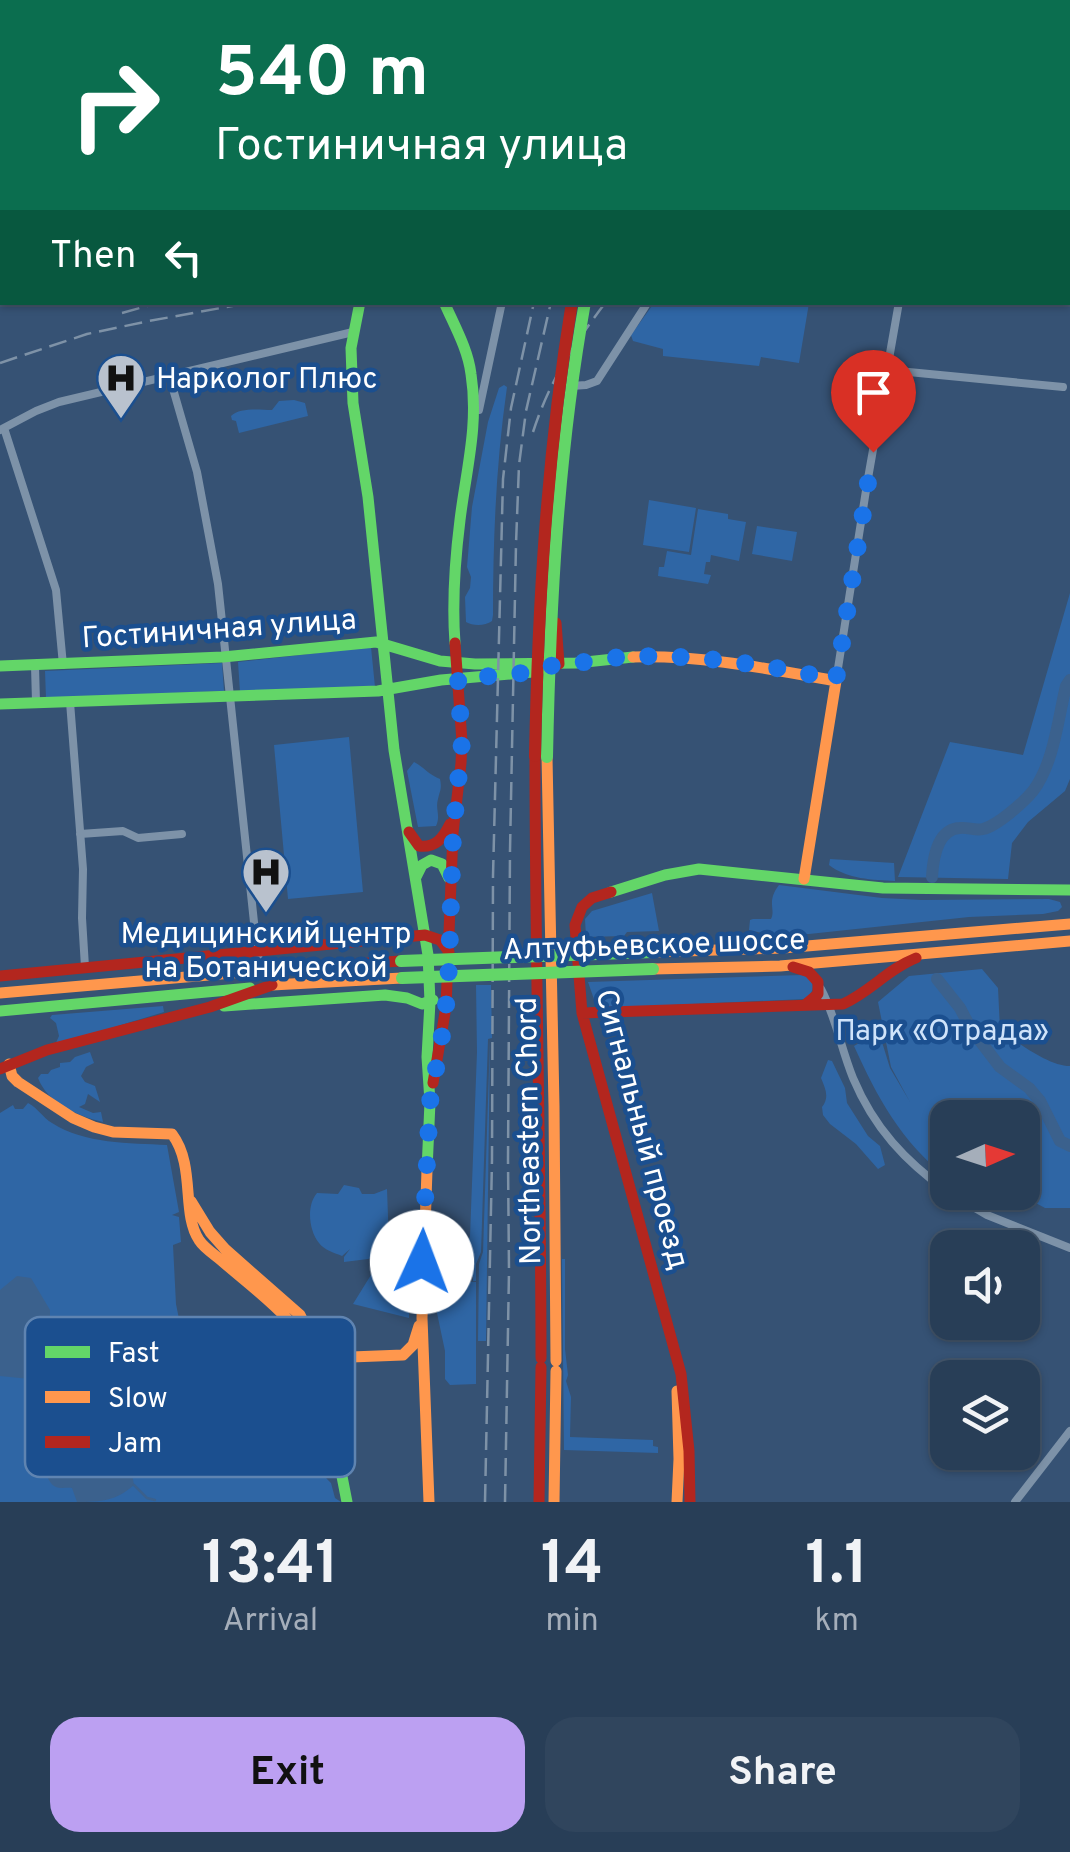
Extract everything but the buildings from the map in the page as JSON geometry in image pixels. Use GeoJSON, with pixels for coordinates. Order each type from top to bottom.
{"type":"FeatureCollection","features":[{"type":"Feature","properties":{"kind":"main road"},"geometry":{"type":"LineString","coordinates":[[359,305],[350,367],[353,403],[368,497],[394,750],[426,935],[430,1102]]}},
{"type":"Feature","properties":{"kind":"main road"},"geometry":{"type":"LineString","coordinates":[[429,1502],[422,1244],[430,1102],[445,1019],[454,815],[462,742],[454,616],[456,557],[474,434],[471,370],[445,305]]}},
{"type":"Feature","properties":{"kind":"main road","name":"Northeastern Chord"},"geometry":{"type":"LineString","coordinates":[[554,1502],[554,1122],[538,616],[554,413],[573,305]]}},
{"type":"Feature","properties":{"kind":"main road"},"geometry":{"type":"LineString","coordinates":[[558,664],[554,510],[574,305]]}},
{"type":"Feature","properties":{"kind":"main road","name":"Northeastern Chord"},"geometry":{"type":"LineString","coordinates":[[539,1502],[541,1172],[534,926],[559,488],[584,305]]}},
{"type":"Feature","properties":{"kind":"main road","name":"Гостиничная улица"},"geometry":{"type":"LineString","coordinates":[[0,666],[226,657],[382,642],[423,657],[480,665],[558,664]]}},
{"type":"Feature","properties":{"kind":"main road"},"geometry":{"type":"LineString","coordinates":[[384,672],[399,659],[423,657]]}},
{"type":"Feature","properties":{"kind":"main road","name":"Гостиничная улица"},"geometry":{"type":"LineString","coordinates":[[0,704],[386,690],[620,657],[694,658],[836,680]]}},
{"type":"Feature","properties":{"kind":"main road"},"geometry":{"type":"LineString","coordinates":[[384,672],[411,685]]}},
{"type":"Feature","properties":{"kind":"main road"},"geometry":{"type":"LineString","coordinates":[[836,680],[804,879],[883,888],[1069,890]]}},
{"type":"Feature","properties":{"kind":"main road"},"geometry":{"type":"LineString","coordinates":[[406,825],[416,844],[428,848],[442,838],[454,815]]}},
{"type":"Feature","properties":{"kind":"main road"},"geometry":{"type":"LineString","coordinates":[[416,878],[422,864],[435,860],[445,868],[451,887]]}},
{"type":"Feature","properties":{"kind":"main road","name":"Сигнальный проезд"},"geometry":{"type":"LineString","coordinates":[[690,1502],[685,1398],[582,1013],[576,925],[578,915],[592,898],[665,874],[729,871],[804,879]]}},
{"type":"Feature","properties":{"kind":"main road","name":"Алтуфьевское шоссе"},"geometry":{"type":"LineString","coordinates":[[0,993],[270,968],[783,948],[1065,923]]}},
{"type":"Feature","properties":{"kind":"main road"},"geometry":{"type":"LineString","coordinates":[[0,976],[426,935],[441,941],[449,952]]}},
{"type":"Feature","properties":{"kind":"main road","name":"Алтуфьевское шоссе"},"geometry":{"type":"LineString","coordinates":[[0,1010],[272,986],[780,966],[1070,941]]}},
{"type":"Feature","properties":{"kind":"main road"},"geometry":{"type":"LineString","coordinates":[[582,1013],[829,1006],[852,1001],[896,966],[935,953]]}},
{"type":"Feature","properties":{"kind":"main road"},"geometry":{"type":"LineString","coordinates":[[194,956],[270,968]]}},
{"type":"Feature","properties":{"kind":"main road"},"geometry":{"type":"LineString","coordinates":[[65,988],[92,966]]}},
{"type":"Feature","properties":{"kind":"main road"},"geometry":{"type":"LineString","coordinates":[[780,966],[812,972],[819,985],[815,1000],[801,1006]]}},
{"type":"Feature","properties":{"kind":"main road"},"geometry":{"type":"LineString","coordinates":[[272,986],[210,1007],[47,1050],[4,1067],[18,1082],[80,1121],[113,1132],[172,1134],[181,1145],[192,1221],[200,1240],[292,1317]]}},
{"type":"Feature","properties":{"kind":"main road"},"geometry":{"type":"LineString","coordinates":[[210,1007],[393,995],[422,1004],[447,992]]}},
{"type":"Feature","properties":{"kind":"main road"},"geometry":{"type":"LineString","coordinates":[[199,994],[260,1004]]}},
{"type":"Feature","properties":{"kind":"main road"},"geometry":{"type":"LineString","coordinates":[[355,1357],[406,1354],[422,1318]]}},
{"type":"Feature","properties":{"kind":"main road","name":"Сигнальный проезд"},"geometry":{"type":"LineString","coordinates":[[676,1354],[676,1502]]}},
{"type":"Feature","properties":{"kind":"main road"},"geometry":{"type":"LineString","coordinates":[[342,1477],[347,1502]]}},
{"type":"Feature","properties":{"kind":"street"},"geometry":{"type":"LineString","coordinates":[[474,434],[501,305]]}},
{"type":"Feature","properties":{"kind":"street"},"geometry":{"type":"LineString","coordinates":[[565,385],[597,381],[646,305]]}},
{"type":"Feature","properties":{"kind":"street"},"geometry":{"type":"LineString","coordinates":[[836,680],[899,305]]}},
{"type":"Feature","properties":{"kind":"street"},"geometry":{"type":"LineString","coordinates":[[64,665],[56,590],[2,429],[45,406],[353,332]]}},
{"type":"Feature","properties":{"kind":"street"},"geometry":{"type":"LineString","coordinates":[[888,370],[1062,387]]}},
{"type":"Feature","properties":{"kind":"street"},"geometry":{"type":"LineString","coordinates":[[169,375],[201,487],[218,584],[258,951],[270,968]]}},
{"type":"Feature","properties":{"kind":"street"},"geometry":{"type":"LineString","coordinates":[[35,666],[36,702]]}},
{"type":"Feature","properties":{"kind":"street"},"geometry":{"type":"LineString","coordinates":[[70,702],[92,966]]}},
{"type":"Feature","properties":{"kind":"street"},"geometry":{"type":"LineString","coordinates":[[80,834],[123,831],[138,838],[182,834]]}},
{"type":"Feature","properties":{"kind":"street"},"geometry":{"type":"LineString","coordinates":[[819,985],[854,1080],[880,1128],[913,1166],[930,1179]]}},
{"type":"Feature","properties":{"kind":"street"},"geometry":{"type":"LineString","coordinates":[[979,1210],[1070,1248]]}},
{"type":"Feature","properties":{"kind":"street"},"geometry":{"type":"LineString","coordinates":[[1015,1502],[1070,1431]]}},
{"type":"Feature","properties":{"kind":"green space"},"geometry":{"type":"Polygon","coordinates":[[[653,305],[809,305],[799,363],[761,357],[759,366],[663,356],[663,349],[633,341],[631,335],[653,305]]]}},
{"type":"Feature","properties":{"kind":"green space"},"geometry":{"type":"Polygon","coordinates":[[[507,387],[496,501],[493,615],[489,623],[475,625],[466,622],[465,597],[471,577],[467,567],[472,507],[488,422],[499,388],[507,387]]]}},
{"type":"Feature","properties":{"kind":"green space"},"geometry":{"type":"Polygon","coordinates":[[[279,401],[305,403],[308,416],[239,433],[236,421],[232,420],[231,416],[240,411],[272,410],[279,401]]]}},
{"type":"Feature","properties":{"kind":"green space"},"geometry":{"type":"Polygon","coordinates":[[[649,500],[696,508],[689,552],[643,545],[649,500]]]}},
{"type":"Feature","properties":{"kind":"green space"},"geometry":{"type":"Polygon","coordinates":[[[698,509],[728,514],[728,519],[746,522],[739,561],[711,555],[704,574],[711,575],[708,584],[658,576],[667,551],[691,555],[698,509]]]}},
{"type":"Feature","properties":{"kind":"green space"},"geometry":{"type":"Polygon","coordinates":[[[757,526],[797,532],[792,561],[752,554],[757,526]]]}},
{"type":"Feature","properties":{"kind":"green space"},"geometry":{"type":"Polygon","coordinates":[[[1070,593],[1070,779],[1065,791],[1028,822],[1012,843],[1008,879],[898,877],[950,742],[1023,755],[1070,593]]]}},
{"type":"Feature","properties":{"kind":"green space"},"geometry":{"type":"Polygon","coordinates":[[[371,647],[375,687],[240,692],[238,662],[371,647]]]}},
{"type":"Feature","properties":{"kind":"green space"},"geometry":{"type":"Polygon","coordinates":[[[222,663],[224,691],[46,698],[45,671],[222,663]]]}},
{"type":"Feature","properties":{"kind":"green space"},"geometry":{"type":"Polygon","coordinates":[[[349,737],[363,892],[288,899],[274,745],[349,737]]]}},
{"type":"Feature","properties":{"kind":"green space"},"geometry":{"type":"Polygon","coordinates":[[[414,762],[440,779],[436,826],[418,827],[407,771],[414,762]]]}},
{"type":"Feature","properties":{"kind":"green space"},"geometry":{"type":"Polygon","coordinates":[[[830,859],[894,863],[895,881],[852,876],[829,865],[830,859]]]}},
{"type":"Feature","properties":{"kind":"green space"},"geometry":{"type":"Polygon","coordinates":[[[779,885],[882,898],[1049,899],[1060,902],[1062,907],[1043,914],[969,917],[809,934],[770,935],[749,930],[750,920],[771,919],[773,896],[779,885]]]}},
{"type":"Feature","properties":{"kind":"green space"},"geometry":{"type":"Polygon","coordinates":[[[652,893],[659,931],[586,937],[585,919],[592,911],[652,893]]]}},
{"type":"Feature","properties":{"kind":"green space","name":"Парк «Отрада»"},"geometry":{"type":"Polygon","coordinates":[[[982,969],[998,988],[1000,1029],[1043,1058],[1070,1066],[1070,1208],[1040,1205],[1040,1100],[930,1100],[930,1163],[892,1118],[854,1046],[876,1034],[890,1068],[910,1102],[891,1067],[878,1002],[909,976],[982,969]]]}},
{"type":"Feature","properties":{"kind":"green space"},"geometry":{"type":"Polygon","coordinates":[[[802,975],[813,986],[804,999],[604,1008],[596,1005],[588,982],[802,975]]]}},
{"type":"Feature","properties":{"kind":"green space"},"geometry":{"type":"Polygon","coordinates":[[[476,985],[491,985],[492,1038],[488,1039],[481,1252],[476,1281],[459,1273],[458,1281],[476,1282],[476,1384],[450,1385],[445,1379],[445,1351],[437,1313],[445,1252],[464,1246],[470,1236],[476,985]]]}},
{"type":"Feature","properties":{"kind":"green space"},"geometry":{"type":"Polygon","coordinates":[[[163,1006],[164,1012],[55,1045],[59,1036],[52,1015],[163,1006]]]}},
{"type":"Feature","properties":{"kind":"green space"},"geometry":{"type":"Polygon","coordinates":[[[490,1040],[486,1341],[478,1341],[479,1264],[483,1252],[490,1040]]]}},
{"type":"Feature","properties":{"kind":"green space"},"geometry":{"type":"Polygon","coordinates":[[[90,1052],[94,1063],[81,1076],[95,1086],[100,1102],[88,1094],[85,1104],[79,1107],[101,1112],[103,1122],[56,1102],[38,1078],[60,1067],[60,1063],[90,1052]]]}},
{"type":"Feature","properties":{"kind":"green space"},"geometry":{"type":"Polygon","coordinates":[[[828,1060],[845,1088],[847,1103],[868,1136],[880,1146],[885,1165],[878,1169],[823,1115],[826,1096],[821,1078],[828,1060]]]}},
{"type":"Feature","properties":{"kind":"green space"},"geometry":{"type":"Polygon","coordinates":[[[28,1103],[52,1123],[79,1135],[167,1145],[179,1212],[172,1215],[179,1217],[181,1242],[173,1245],[179,1317],[25,1317],[25,1477],[326,1477],[335,1498],[341,1502],[0,1502],[0,1113],[13,1105],[23,1109],[28,1103]]]}},
{"type":"Feature","properties":{"kind":"green space"},"geometry":{"type":"Polygon","coordinates":[[[344,1185],[359,1188],[362,1194],[387,1189],[389,1244],[378,1258],[378,1252],[371,1252],[371,1258],[344,1262],[350,1249],[342,1256],[324,1248],[316,1238],[310,1218],[314,1198],[317,1193],[338,1194],[344,1185]]]}},
{"type":"Feature","properties":{"kind":"green space"},"geometry":{"type":"Polygon","coordinates":[[[413,1258],[409,1318],[353,1304],[379,1262],[396,1264],[397,1259],[413,1258]]]}},
{"type":"Feature","properties":{"kind":"green space"},"geometry":{"type":"Polygon","coordinates":[[[562,1259],[570,1437],[653,1440],[658,1453],[564,1450],[562,1259]]]}},
{"type":"Feature","properties":{"kind":"shaded area"},"geometry":{"type":"Polygon","coordinates":[[[17,1276],[31,1278],[50,1310],[50,1317],[25,1317],[25,1378],[0,1376],[0,1290],[17,1276]]]}},
{"type":"Feature","properties":{"kind":"shaded area"},"geometry":{"type":"Polygon","coordinates":[[[48,1477],[132,1477],[134,1485],[108,1500],[77,1502],[72,1488],[56,1487],[48,1477]]]}},
{"type":"Feature","properties":{"kind":"waterway"},"geometry":{"type":"LineString","coordinates":[[932,877],[935,854],[946,834],[960,828],[989,827],[1033,791],[1051,754],[1070,680]]}},
{"type":"Feature","properties":{"kind":"waterway"},"geometry":{"type":"LineString","coordinates":[[937,979],[1000,1067],[1029,1088],[1060,1141],[1070,1146]]}},
{"type":"Feature","properties":{"kind":"waterway"},"geometry":{"type":"LineString","coordinates":[[134,1485],[147,1498],[155,1500]]}},
{"type":"Feature","properties":{"kind":"railway"},"geometry":{"type":"LineString","coordinates":[[122,313],[150,305]]}},
{"type":"Feature","properties":{"kind":"railway"},"geometry":{"type":"LineString","coordinates":[[0,363],[87,334],[237,305]]}},
{"type":"Feature","properties":{"kind":"railway"},"geometry":{"type":"LineString","coordinates":[[485,1502],[493,876],[503,479],[511,408],[533,305]]}},
{"type":"Feature","properties":{"kind":"railway"},"geometry":{"type":"LineString","coordinates":[[505,1502],[516,544],[526,411],[550,305]]}},
{"type":"Feature","properties":{"kind":"railway"},"geometry":{"type":"LineString","coordinates":[[533,432],[564,364],[604,305]]}},
{"type":"Feature","properties":{"kind":"traffic: fast"},"geometry":{"type":"LineString","coordinates":[[359,305],[351,348],[353,403],[368,497],[394,750],[428,955],[427,1170]]}},
{"type":"Feature","properties":{"kind":"traffic: fast"},"geometry":{"type":"LineString","coordinates":[[445,305],[467,355],[473,393],[473,429],[455,566],[455,643]]}},
{"type":"Feature","properties":{"kind":"traffic: fast"},"geometry":{"type":"LineString","coordinates":[[547,757],[557,529],[585,305]]}},
{"type":"Feature","properties":{"kind":"traffic: fast"},"geometry":{"type":"LineString","coordinates":[[0,666],[223,657],[376,642],[440,661],[475,664],[576,663],[633,657]]}},
{"type":"Feature","properties":{"kind":"traffic: fast"},"geometry":{"type":"LineString","coordinates":[[0,704],[378,691],[441,680],[533,672],[545,667]]}},
{"type":"Feature","properties":{"kind":"traffic: fast"},"geometry":{"type":"LineString","coordinates":[[416,877],[422,865],[431,860],[442,864],[449,878]]}},
{"type":"Feature","properties":{"kind":"traffic: fast"},"geometry":{"type":"LineString","coordinates":[[611,892],[699,869],[883,888],[1070,890]]}},
{"type":"Feature","properties":{"kind":"traffic: fast"},"geometry":{"type":"LineString","coordinates":[[401,961],[653,952]]}},
{"type":"Feature","properties":{"kind":"traffic: fast"},"geometry":{"type":"LineString","coordinates":[[402,978],[653,969]]}},
{"type":"Feature","properties":{"kind":"traffic: fast"},"geometry":{"type":"LineString","coordinates":[[0,1011],[250,988]]}},
{"type":"Feature","properties":{"kind":"traffic: fast"},"geometry":{"type":"LineString","coordinates":[[224,1006],[385,995],[422,1004],[433,1000]]}},
{"type":"Feature","properties":{"kind":"traffic: fast"},"geometry":{"type":"LineString","coordinates":[[342,1477],[347,1502]]}},
{"type":"Feature","properties":{"kind":"traffic: slow"},"geometry":{"type":"LineString","coordinates":[[633,657],[710,661],[836,681],[804,879]]}},
{"type":"Feature","properties":{"kind":"traffic: slow"},"geometry":{"type":"LineString","coordinates":[[547,757],[556,1361]]}},
{"type":"Feature","properties":{"kind":"traffic: slow"},"geometry":{"type":"LineString","coordinates":[[653,952],[783,948],[1070,924]]}},
{"type":"Feature","properties":{"kind":"traffic: slow"},"geometry":{"type":"LineString","coordinates":[[653,969],[780,966],[1070,941]]}},
{"type":"Feature","properties":{"kind":"traffic: slow"},"geometry":{"type":"LineString","coordinates":[[0,993],[278,969]]}},
{"type":"Feature","properties":{"kind":"traffic: slow"},"geometry":{"type":"LineString","coordinates":[[272,985],[402,978]]}},
{"type":"Feature","properties":{"kind":"traffic: slow"},"geometry":{"type":"LineString","coordinates":[[9,1064],[18,1082],[73,1118],[113,1132],[172,1134],[184,1160],[191,1217],[199,1240],[285,1317]]}},
{"type":"Feature","properties":{"kind":"traffic: slow"},"geometry":{"type":"LineString","coordinates":[[427,1170],[422,1318],[429,1502]]}},
{"type":"Feature","properties":{"kind":"traffic: slow"},"geometry":{"type":"LineString","coordinates":[[191,1201],[225,1249],[301,1317]]}},
{"type":"Feature","properties":{"kind":"traffic: slow"},"geometry":{"type":"LineString","coordinates":[[355,1357],[403,1355],[413,1345],[419,1326]]}},
{"type":"Feature","properties":{"kind":"traffic: slow"},"geometry":{"type":"LineString","coordinates":[[554,1502],[556,1371]]}},
{"type":"Feature","properties":{"kind":"traffic: slow"},"geometry":{"type":"LineString","coordinates":[[677,1391],[677,1502]]}},
{"type":"Feature","properties":{"kind":"traffic: jam"},"geometry":{"type":"LineString","coordinates":[[535,756],[545,529],[572,305]]}},
{"type":"Feature","properties":{"kind":"traffic: jam"},"geometry":{"type":"LineString","coordinates":[[556,623],[559,664]]}},
{"type":"Feature","properties":{"kind":"traffic: jam"},"geometry":{"type":"LineString","coordinates":[[433,1083],[446,1007],[453,833],[461,763],[455,643]]}},
{"type":"Feature","properties":{"kind":"traffic: jam"},"geometry":{"type":"LineString","coordinates":[[535,756],[541,1358]]}},
{"type":"Feature","properties":{"kind":"traffic: jam"},"geometry":{"type":"LineString","coordinates":[[409,832],[419,846],[430,845],[442,838],[450,824]]}},
{"type":"Feature","properties":{"kind":"traffic: jam"},"geometry":{"type":"LineString","coordinates":[[611,892],[592,898],[582,907],[575,925],[582,1013],[681,1374],[690,1502]]}},
{"type":"Feature","properties":{"kind":"traffic: jam"},"geometry":{"type":"LineString","coordinates":[[0,976],[425,935],[440,940],[449,952]]}},
{"type":"Feature","properties":{"kind":"traffic: jam"},"geometry":{"type":"LineString","coordinates":[[582,1013],[843,1004],[916,958]]}},
{"type":"Feature","properties":{"kind":"traffic: jam"},"geometry":{"type":"LineString","coordinates":[[278,969],[401,961]]}},
{"type":"Feature","properties":{"kind":"traffic: jam"},"geometry":{"type":"LineString","coordinates":[[793,967],[809,972],[818,982],[818,994],[805,1005]]}},
{"type":"Feature","properties":{"kind":"traffic: jam"},"geometry":{"type":"LineString","coordinates":[[0,1069],[47,1050],[210,1007],[272,985]]}},
{"type":"Feature","properties":{"kind":"traffic: jam"},"geometry":{"type":"LineString","coordinates":[[539,1502],[541,1367]]}},
{"type":"Feature","properties":{"kind":"place","name":"Нарколог Плюс"},"geometry":{"type":"Point","coordinates":[121,420]}},
{"type":"Feature","properties":{"kind":"place","name":"Медицинский центр на Ботанической"},"geometry":{"type":"Point","coordinates":[266,914]}},
{"type":"Feature","properties":{"kind":"route"},"geometry":{"type":"LineString","coordinates":[[422,1262],[430,1102],[445,1019],[449,967],[453,834],[462,742],[458,679],[533,672],[558,664],[658,656],[736,663],[836,680],[873,452]]}}]}
